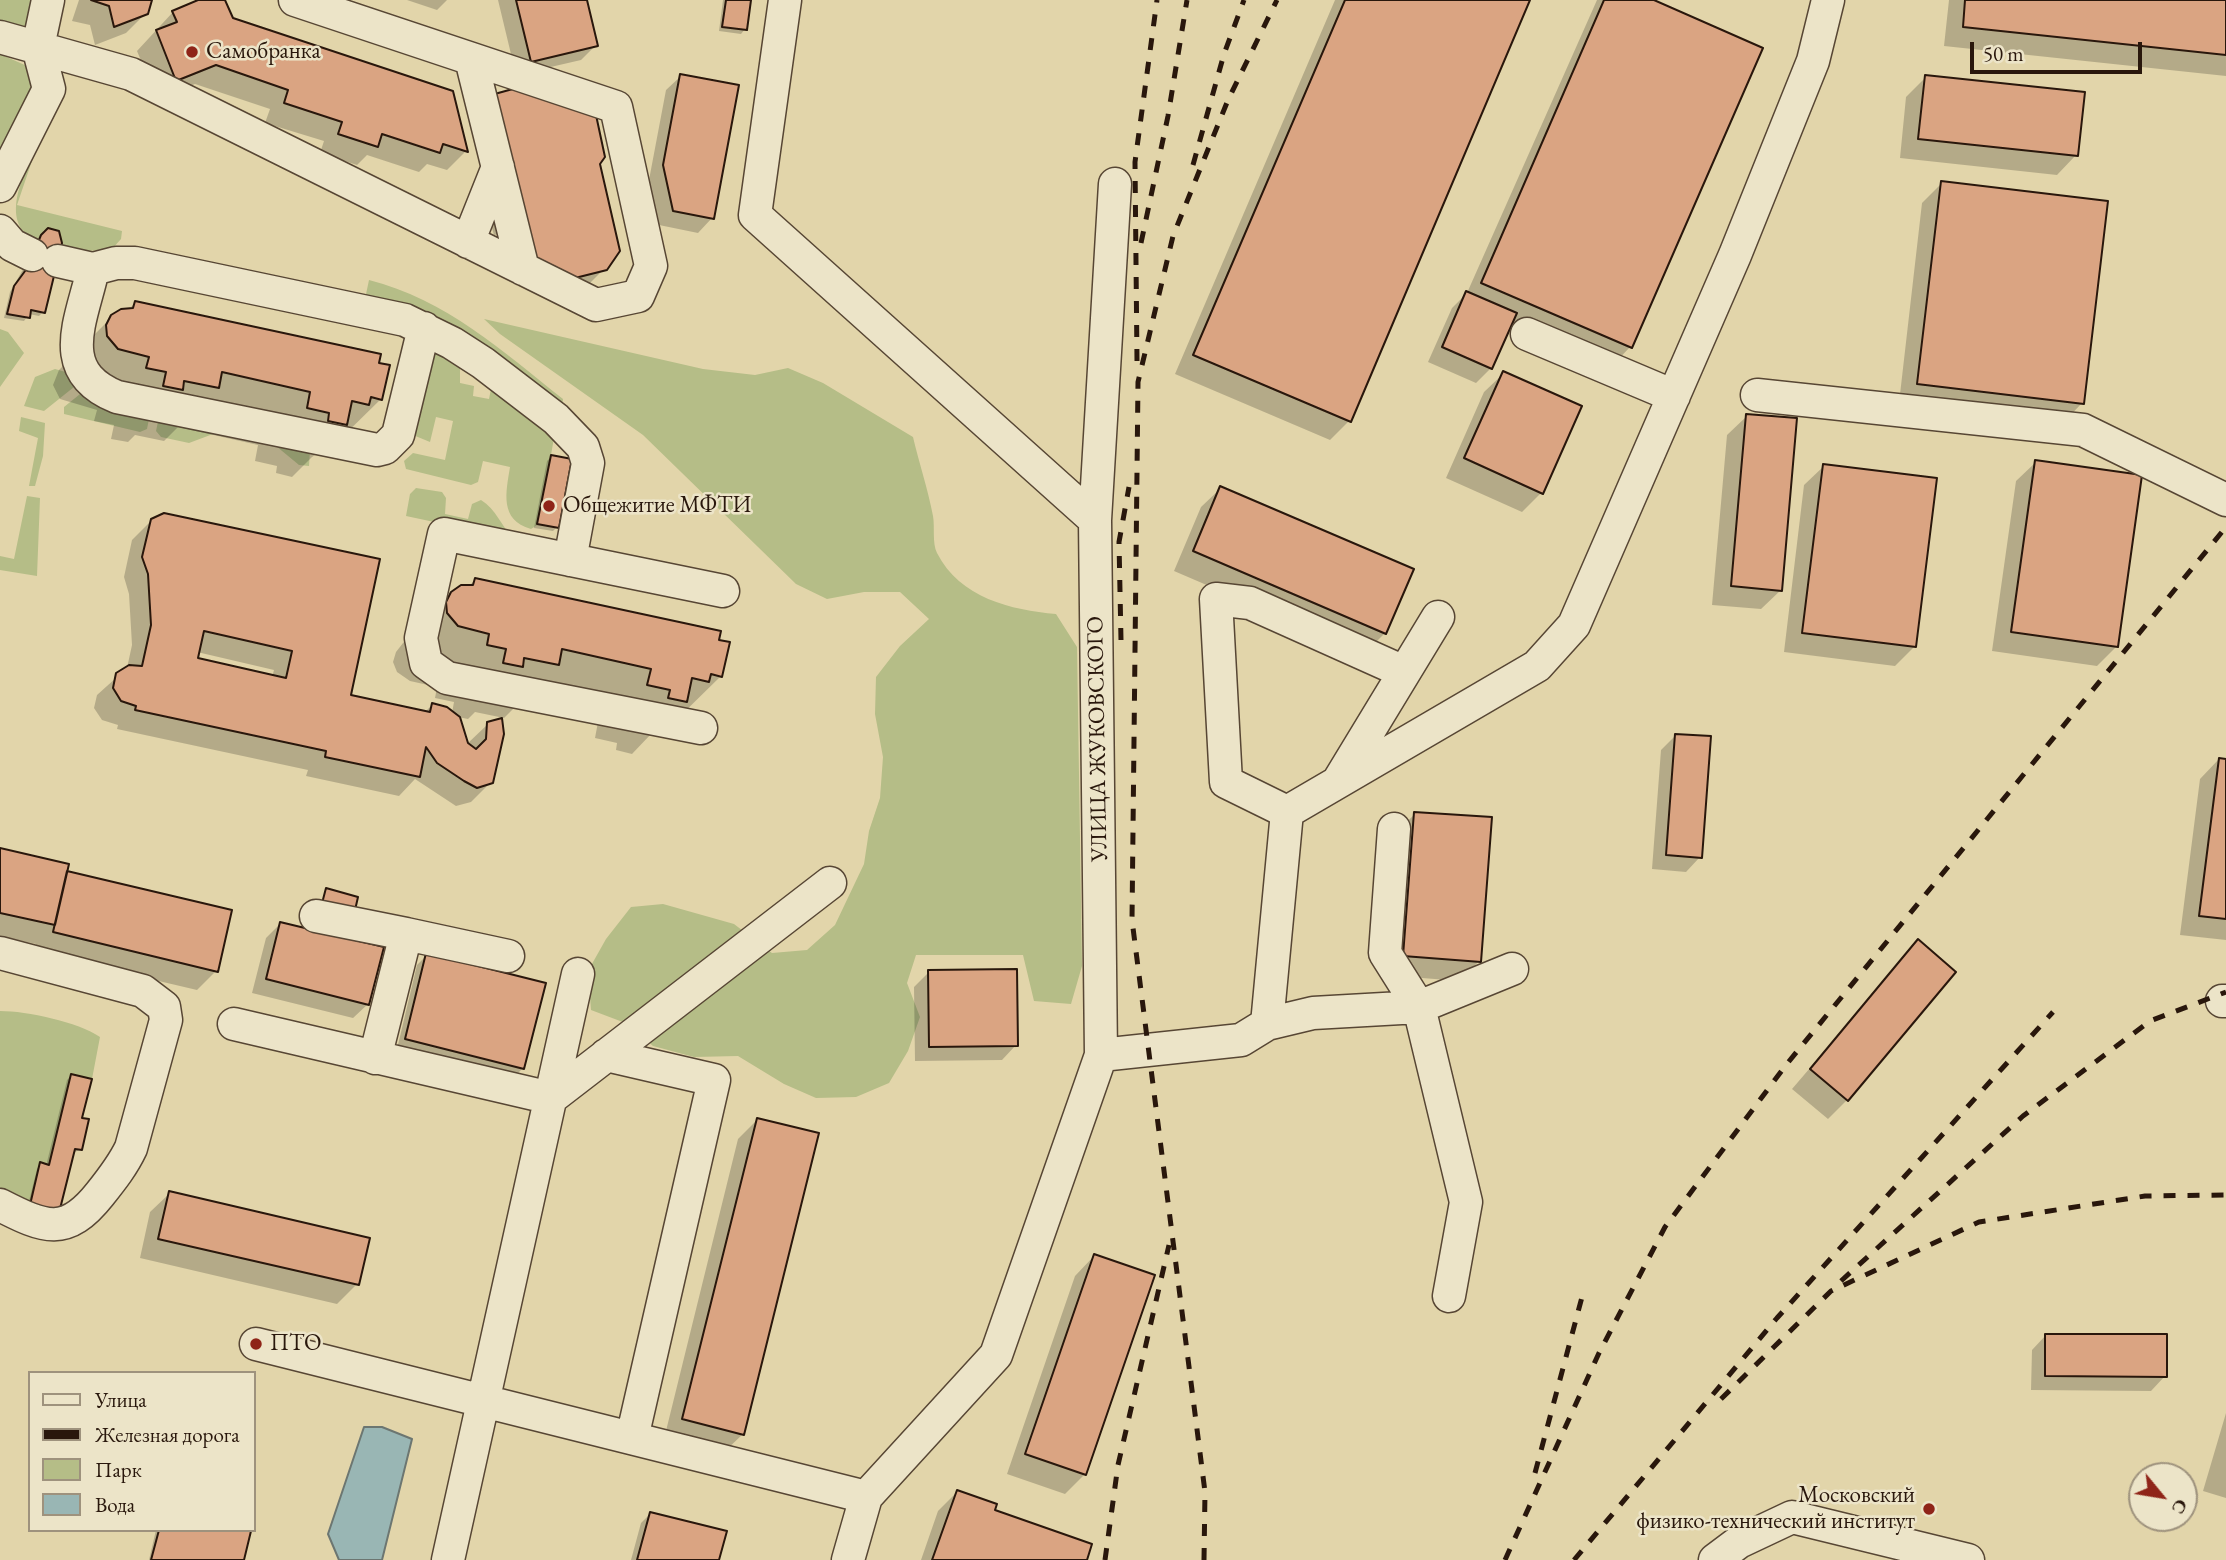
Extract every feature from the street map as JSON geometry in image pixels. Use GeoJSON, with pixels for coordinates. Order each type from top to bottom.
{"type":"FeatureCollection","features":[{"type":"Feature","properties":{"kind":"street"},"geometry":{"type":"LineString","coordinates":[[0,186],[48,89],[37,47],[48,0]]}},
{"type":"Feature","properties":{"kind":"street"},"geometry":{"type":"LineString","coordinates":[[0,37],[131,74],[596,305],[638,296],[651,266],[615,107],[295,0]]}},
{"type":"Feature","properties":{"kind":"street"},"geometry":{"type":"LineString","coordinates":[[785,0],[755,215],[1096,520]]}},
{"type":"Feature","properties":{"kind":"street"},"geometry":{"type":"LineString","coordinates":[[1287,812],[1537,666],[1574,625],[1674,396],[1813,61],[1828,0]]}},
{"type":"Feature","properties":{"kind":"street"},"geometry":{"type":"LineString","coordinates":[[471,59],[523,269]]}},
{"type":"Feature","properties":{"kind":"street"},"geometry":{"type":"LineString","coordinates":[[468,242],[498,167]]}},
{"type":"Feature","properties":{"kind":"street","name":"УЛИЦА ЖУКОВСКОГО"},"geometry":{"type":"LineString","coordinates":[[848,1560],[866,1497],[996,1355],[1101,1055],[1096,520],[1115,184]]}},
{"type":"Feature","properties":{"kind":"street"},"geometry":{"type":"LineString","coordinates":[[0,231],[12,245],[45,258],[93,269],[116,263],[135,264],[405,320],[424,328],[483,363],[556,419],[583,447],[588,463],[570,560]]}},
{"type":"Feature","properties":{"kind":"street"},"geometry":{"type":"LineString","coordinates":[[93,269],[74,346],[82,372],[97,388],[117,397],[377,450],[385,448],[398,435],[424,328]]}},
{"type":"Feature","properties":{"kind":"street"},"geometry":{"type":"LineString","coordinates":[[1527,334],[1674,396]]}},
{"type":"Feature","properties":{"kind":"street"},"geometry":{"type":"LineString","coordinates":[[1757,395],[2083,430],[2226,500]]}},
{"type":"Feature","properties":{"kind":"street"},"geometry":{"type":"LineString","coordinates":[[701,728],[447,678],[426,663],[421,638],[444,534],[723,591]]}},
{"type":"Feature","properties":{"kind":"street"},"geometry":{"type":"LineString","coordinates":[[1287,812],[1226,782],[1216,599],[1250,603],[1404,672]]}},
{"type":"Feature","properties":{"kind":"street"},"geometry":{"type":"LineString","coordinates":[[1338,782],[1438,617]]}},
{"type":"Feature","properties":{"kind":"street"},"geometry":{"type":"LineString","coordinates":[[1267,1024],[1287,812]]}},
{"type":"Feature","properties":{"kind":"street"},"geometry":{"type":"LineString","coordinates":[[1394,829],[1385,953],[1419,1007],[1466,1202],[1449,1296]]}},
{"type":"Feature","properties":{"kind":"street"},"geometry":{"type":"LineString","coordinates":[[551,1098],[830,883]]}},
{"type":"Feature","properties":{"kind":"street"},"geometry":{"type":"LineString","coordinates":[[316,916],[508,956]]}},
{"type":"Feature","properties":{"kind":"street"},"geometry":{"type":"LineString","coordinates":[[375,1058],[406,934]]}},
{"type":"Feature","properties":{"kind":"street"},"geometry":{"type":"LineString","coordinates":[[0,953],[143,991],[164,1007],[166,1020],[131,1148],[122,1167],[86,1212],[72,1222],[42,1223],[0,1205]]}},
{"type":"Feature","properties":{"kind":"street"},"geometry":{"type":"LineString","coordinates":[[1101,1055],[1241,1040],[1267,1024],[1313,1013],[1419,1007],[1512,969]]}},
{"type":"Feature","properties":{"kind":"street"},"geometry":{"type":"LineString","coordinates":[[447,1560],[579,974]]}},
{"type":"Feature","properties":{"kind":"street"},"geometry":{"type":"LineString","coordinates":[[234,1024],[551,1098]]}},
{"type":"Feature","properties":{"kind":"street"},"geometry":{"type":"LineString","coordinates":[[606,1055],[714,1080],[632,1438]]}},
{"type":"Feature","properties":{"kind":"street"},"geometry":{"type":"LineString","coordinates":[[256,1344],[866,1497]]}},
{"type":"Feature","properties":{"kind":"street"},"geometry":{"type":"LineString","coordinates":[[1715,1560],[1739,1542],[1792,1517],[1968,1560]]}},
{"type":"Feature","properties":{"kind":"green space"},"geometry":{"type":"Polygon","coordinates":[[[0,0],[36,0],[26,29],[0,23],[0,0]]]}},
{"type":"Feature","properties":{"kind":"green space"},"geometry":{"type":"Polygon","coordinates":[[[0,54],[27,66],[34,88],[0,158],[0,54]]]}},
{"type":"Feature","properties":{"kind":"green space"},"geometry":{"type":"Polygon","coordinates":[[[36,149],[17,205],[122,231],[121,239],[112,249],[87,251],[61,246],[61,236],[53,229],[44,230],[37,241],[19,225],[16,213],[17,201],[20,187],[36,149]]]}},
{"type":"Feature","properties":{"kind":"green space"},"geometry":{"type":"Polygon","coordinates":[[[369,280],[423,300],[472,329],[563,399],[562,407],[365,299],[369,280]]]}},
{"type":"Feature","properties":{"kind":"green space"},"geometry":{"type":"Polygon","coordinates":[[[484,319],[703,369],[755,375],[788,368],[823,383],[913,437],[933,516],[935,549],[947,568],[959,581],[988,599],[1022,609],[1056,614],[1077,647],[1082,966],[1071,1004],[1034,1001],[1023,955],[916,955],[907,983],[920,1017],[908,1051],[889,1083],[856,1097],[816,1098],[784,1084],[738,1056],[694,1057],[653,1046],[628,1024],[591,1010],[588,971],[606,939],[631,907],[663,904],[734,924],[772,953],[807,950],[835,925],[864,864],[869,831],[880,798],[883,757],[875,714],[876,677],[900,646],[929,619],[900,592],[864,592],[827,599],[796,584],[643,435],[500,334],[484,319]]]}},
{"type":"Feature","properties":{"kind":"green space"},"geometry":{"type":"Polygon","coordinates":[[[0,329],[8,332],[24,353],[0,387],[0,329]]]}},
{"type":"Feature","properties":{"kind":"green space"},"geometry":{"type":"Polygon","coordinates":[[[443,353],[460,365],[460,383],[474,386],[473,396],[489,399],[491,389],[555,432],[539,524],[531,529],[521,525],[509,512],[506,495],[510,467],[483,461],[478,482],[471,485],[406,469],[404,461],[413,453],[445,460],[453,421],[436,417],[430,442],[413,435],[432,355],[443,353]]]}},
{"type":"Feature","properties":{"kind":"green space"},"geometry":{"type":"Polygon","coordinates":[[[55,369],[73,374],[79,383],[44,411],[24,406],[35,377],[55,369]]]}},
{"type":"Feature","properties":{"kind":"green space"},"geometry":{"type":"Polygon","coordinates":[[[85,390],[150,414],[147,429],[140,432],[64,414],[64,407],[85,390]]]}},
{"type":"Feature","properties":{"kind":"green space"},"geometry":{"type":"Polygon","coordinates":[[[21,417],[45,423],[43,456],[35,486],[29,486],[38,438],[19,431],[21,417]]]}},
{"type":"Feature","properties":{"kind":"green space"},"geometry":{"type":"Polygon","coordinates":[[[159,417],[310,451],[309,466],[299,465],[276,446],[220,435],[213,434],[189,443],[161,437],[156,431],[159,417]]]}},
{"type":"Feature","properties":{"kind":"green space"},"geometry":{"type":"Polygon","coordinates":[[[416,488],[442,492],[446,498],[445,514],[468,519],[472,504],[481,500],[491,508],[514,539],[406,516],[410,494],[416,488]]]}},
{"type":"Feature","properties":{"kind":"green space"},"geometry":{"type":"Polygon","coordinates":[[[27,496],[40,498],[37,576],[0,570],[0,556],[14,559],[27,496]]]}},
{"type":"Feature","properties":{"kind":"green space"},"geometry":{"type":"Polygon","coordinates":[[[0,1011],[52,1018],[100,1037],[92,1079],[71,1075],[49,1165],[41,1163],[30,1205],[0,1195],[0,1011]]]}},
{"type":"Feature","properties":{"kind":"water"},"geometry":{"type":"Polygon","coordinates":[[[364,1427],[382,1427],[412,1439],[382,1560],[339,1560],[328,1534],[364,1427]]]}},
{"type":"Feature","properties":{"kind":"building"},"geometry":{"type":"Polygon","coordinates":[[[91,0],[152,0],[148,14],[114,27],[109,6],[91,0]]]}},
{"type":"Feature","properties":{"kind":"building"},"geometry":{"type":"Polygon","coordinates":[[[198,0],[225,0],[233,18],[453,91],[468,152],[443,144],[440,153],[382,134],[378,147],[338,134],[342,122],[284,103],[288,90],[216,65],[176,81],[156,30],[177,22],[172,11],[198,0]]]}},
{"type":"Feature","properties":{"kind":"building"},"geometry":{"type":"Polygon","coordinates":[[[516,0],[587,0],[598,46],[531,62],[516,0]]]}},
{"type":"Feature","properties":{"kind":"building"},"geometry":{"type":"Polygon","coordinates":[[[726,0],[751,0],[747,30],[722,27],[726,0]]]}},
{"type":"Feature","properties":{"kind":"building"},"geometry":{"type":"Polygon","coordinates":[[[1345,0],[1530,0],[1351,422],[1193,355],[1345,0]]]}},
{"type":"Feature","properties":{"kind":"building"},"geometry":{"type":"Polygon","coordinates":[[[1604,0],[1654,0],[1763,48],[1632,348],[1481,283],[1604,0]]]}},
{"type":"Feature","properties":{"kind":"building"},"geometry":{"type":"Polygon","coordinates":[[[1965,0],[2226,0],[2226,55],[1963,27],[1965,0]]]}},
{"type":"Feature","properties":{"kind":"building"},"geometry":{"type":"Polygon","coordinates":[[[680,74],[739,85],[714,219],[673,211],[663,165],[680,74]]]}},
{"type":"Feature","properties":{"kind":"building"},"geometry":{"type":"Polygon","coordinates":[[[1925,75],[2085,92],[2078,156],[1918,139],[1925,75]]]}},
{"type":"Feature","properties":{"kind":"building"},"geometry":{"type":"Polygon","coordinates":[[[520,87],[596,115],[605,157],[600,164],[620,251],[607,270],[571,279],[533,257],[491,95],[520,87]]]}},
{"type":"Feature","properties":{"kind":"building"},"geometry":{"type":"Polygon","coordinates":[[[1941,181],[2108,201],[2084,404],[1917,384],[1941,181]]]}},
{"type":"Feature","properties":{"kind":"building"},"geometry":{"type":"Polygon","coordinates":[[[48,228],[59,231],[62,243],[45,313],[31,310],[30,318],[7,314],[14,286],[28,267],[41,235],[48,228]]]}},
{"type":"Feature","properties":{"kind":"building"},"geometry":{"type":"Polygon","coordinates":[[[1466,291],[1517,313],[1492,369],[1442,347],[1466,291]]]}},
{"type":"Feature","properties":{"kind":"building"},"geometry":{"type":"Polygon","coordinates":[[[135,301],[381,354],[379,363],[390,365],[382,400],[371,397],[369,405],[352,401],[347,425],[328,421],[329,413],[307,408],[310,392],[222,372],[219,388],[184,381],[183,390],[163,386],[166,372],[146,368],[149,357],[118,349],[107,336],[106,325],[111,315],[121,309],[133,308],[135,301]]]}},
{"type":"Feature","properties":{"kind":"building"},"geometry":{"type":"Polygon","coordinates":[[[1503,371],[1582,406],[1543,494],[1464,458],[1503,371]]]}},
{"type":"Feature","properties":{"kind":"building"},"geometry":{"type":"Polygon","coordinates":[[[1746,414],[1797,418],[1782,591],[1731,586],[1746,414]]]}},
{"type":"Feature","properties":{"kind":"building"},"geometry":{"type":"Polygon","coordinates":[[[551,455],[572,459],[559,528],[537,524],[551,455]]]}},
{"type":"Feature","properties":{"kind":"building"},"geometry":{"type":"Polygon","coordinates":[[[2035,460],[2142,475],[2118,647],[2011,632],[2035,460]]]}},
{"type":"Feature","properties":{"kind":"building"},"geometry":{"type":"Polygon","coordinates":[[[1823,464],[1937,478],[1916,647],[1802,633],[1823,464]]]}},
{"type":"Feature","properties":{"kind":"building"},"geometry":{"type":"Polygon","coordinates":[[[1220,486],[1414,569],[1386,634],[1193,551],[1220,486]]]}},
{"type":"Feature","properties":{"kind":"building"},"geometry":{"type":"Polygon","coordinates":[[[164,513],[380,559],[351,695],[430,712],[432,703],[447,707],[460,717],[468,743],[476,749],[486,739],[487,722],[502,718],[504,734],[493,783],[477,788],[437,763],[426,747],[420,777],[325,757],[326,751],[135,710],[136,706],[121,701],[113,688],[116,673],[129,665],[142,666],[151,625],[148,574],[142,557],[151,519],[164,513]],[[204,631],[198,658],[286,678],[292,651],[204,631]]]}},
{"type":"Feature","properties":{"kind":"building"},"geometry":{"type":"Polygon","coordinates":[[[475,578],[721,631],[719,640],[730,642],[722,677],[711,674],[709,682],[692,678],[687,702],[668,698],[670,690],[647,685],[651,669],[562,649],[559,665],[524,658],[523,667],[503,663],[506,649],[487,645],[489,634],[458,626],[447,613],[446,602],[451,592],[461,585],[473,585],[475,578]]]}},
{"type":"Feature","properties":{"kind":"building"},"geometry":{"type":"Polygon","coordinates":[[[1675,734],[1711,736],[1702,858],[1666,855],[1675,734]]]}},
{"type":"Feature","properties":{"kind":"building"},"geometry":{"type":"Polygon","coordinates":[[[2219,758],[2226,759],[2226,919],[2199,916],[2219,758]]]}},
{"type":"Feature","properties":{"kind":"building"},"geometry":{"type":"Polygon","coordinates":[[[1414,812],[1492,817],[1481,962],[1403,956],[1414,812]]]}},
{"type":"Feature","properties":{"kind":"building"},"geometry":{"type":"Polygon","coordinates":[[[0,848],[69,864],[55,925],[0,913],[0,848]]]}},
{"type":"Feature","properties":{"kind":"building"},"geometry":{"type":"Polygon","coordinates":[[[67,871],[232,910],[218,972],[53,932],[67,871]]]}},
{"type":"Feature","properties":{"kind":"building"},"geometry":{"type":"Polygon","coordinates":[[[326,888],[358,897],[353,919],[320,911],[326,888]]]}},
{"type":"Feature","properties":{"kind":"building"},"geometry":{"type":"Polygon","coordinates":[[[280,922],[384,947],[369,1005],[266,979],[280,922]]]}},
{"type":"Feature","properties":{"kind":"building"},"geometry":{"type":"Polygon","coordinates":[[[1918,939],[1956,972],[1848,1101],[1810,1069],[1918,939]]]}},
{"type":"Feature","properties":{"kind":"building"},"geometry":{"type":"Polygon","coordinates":[[[426,953],[546,983],[524,1069],[405,1039],[426,953]]]}},
{"type":"Feature","properties":{"kind":"building"},"geometry":{"type":"Polygon","coordinates":[[[1017,969],[1018,1046],[929,1047],[928,970],[1017,969]]]}},
{"type":"Feature","properties":{"kind":"building"},"geometry":{"type":"Polygon","coordinates":[[[71,1074],[92,1079],[82,1118],[89,1119],[82,1150],[75,1149],[59,1213],[30,1205],[40,1162],[49,1165],[71,1074]]]}},
{"type":"Feature","properties":{"kind":"building"},"geometry":{"type":"Polygon","coordinates":[[[757,1118],[819,1133],[744,1435],[682,1419],[757,1118]]]}},
{"type":"Feature","properties":{"kind":"building"},"geometry":{"type":"Polygon","coordinates":[[[169,1191],[370,1238],[359,1285],[158,1239],[169,1191]]]}},
{"type":"Feature","properties":{"kind":"building"},"geometry":{"type":"Polygon","coordinates":[[[1094,1254],[1155,1275],[1086,1475],[1025,1454],[1094,1254]]]}},
{"type":"Feature","properties":{"kind":"building"},"geometry":{"type":"Polygon","coordinates":[[[2045,1334],[2167,1334],[2167,1377],[2045,1376],[2045,1334]]]}},
{"type":"Feature","properties":{"kind":"building"},"geometry":{"type":"Polygon","coordinates":[[[957,1490],[997,1504],[995,1510],[1092,1544],[1087,1560],[932,1560],[957,1490]]]}},
{"type":"Feature","properties":{"kind":"building"},"geometry":{"type":"Polygon","coordinates":[[[650,1512],[727,1531],[719,1560],[637,1560],[650,1512]]]}},
{"type":"Feature","properties":{"kind":"building"},"geometry":{"type":"Polygon","coordinates":[[[158,1532],[251,1532],[244,1560],[151,1560],[158,1532]]]}},
{"type":"Feature","properties":{"kind":"railway"},"geometry":{"type":"LineString","coordinates":[[1137,361],[1135,162],[1157,0]]}},
{"type":"Feature","properties":{"kind":"railway"},"geometry":{"type":"LineString","coordinates":[[1141,243],[1168,116],[1187,0]]}},
{"type":"Feature","properties":{"kind":"railway"},"geometry":{"type":"LineString","coordinates":[[1193,165],[1224,54],[1244,0]]}},
{"type":"Feature","properties":{"kind":"railway"},"geometry":{"type":"LineString","coordinates":[[1204,1560],[1205,1492],[1132,920],[1138,382],[1173,236],[1228,100],[1277,0]]}},
{"type":"Feature","properties":{"kind":"railway"},"geometry":{"type":"LineString","coordinates":[[1121,640],[1119,542],[1129,487]]}},
{"type":"Feature","properties":{"kind":"railway"},"geometry":{"type":"LineString","coordinates":[[1505,1560],[1599,1353],[1665,1227],[1786,1065],[2226,527]]}},
{"type":"Feature","properties":{"kind":"railway"},"geometry":{"type":"LineString","coordinates":[[1841,1281],[2023,1116],[2150,1021],[2226,992]]}},
{"type":"Feature","properties":{"kind":"railway"},"geometry":{"type":"LineString","coordinates":[[1574,1560],[1777,1318],[2053,1012]]}},
{"type":"Feature","properties":{"kind":"railway"},"geometry":{"type":"LineString","coordinates":[[1721,1399],[1831,1291],[1979,1222],[2145,1196],[2226,1195]]}},
{"type":"Feature","properties":{"kind":"railway"},"geometry":{"type":"LineString","coordinates":[[1105,1560],[1118,1465],[1169,1245]]}},
{"type":"Feature","properties":{"kind":"railway"},"geometry":{"type":"LineString","coordinates":[[1535,1473],[1582,1297]]}},
{"type":"Feature","properties":{"kind":"place","name":"Самобранка"},"geometry":{"type":"Point","coordinates":[192,52]}},
{"type":"Feature","properties":{"kind":"place","name":"Общежитие МФТИ"},"geometry":{"type":"Point","coordinates":[549,506]}},
{"type":"Feature","properties":{"kind":"place","name":"ПТО"},"geometry":{"type":"Point","coordinates":[256,1344]}},
{"type":"Feature","properties":{"kind":"place","name":"Московский физико-технический институт"},"geometry":{"type":"Point","coordinates":[1929,1509]}}]}
